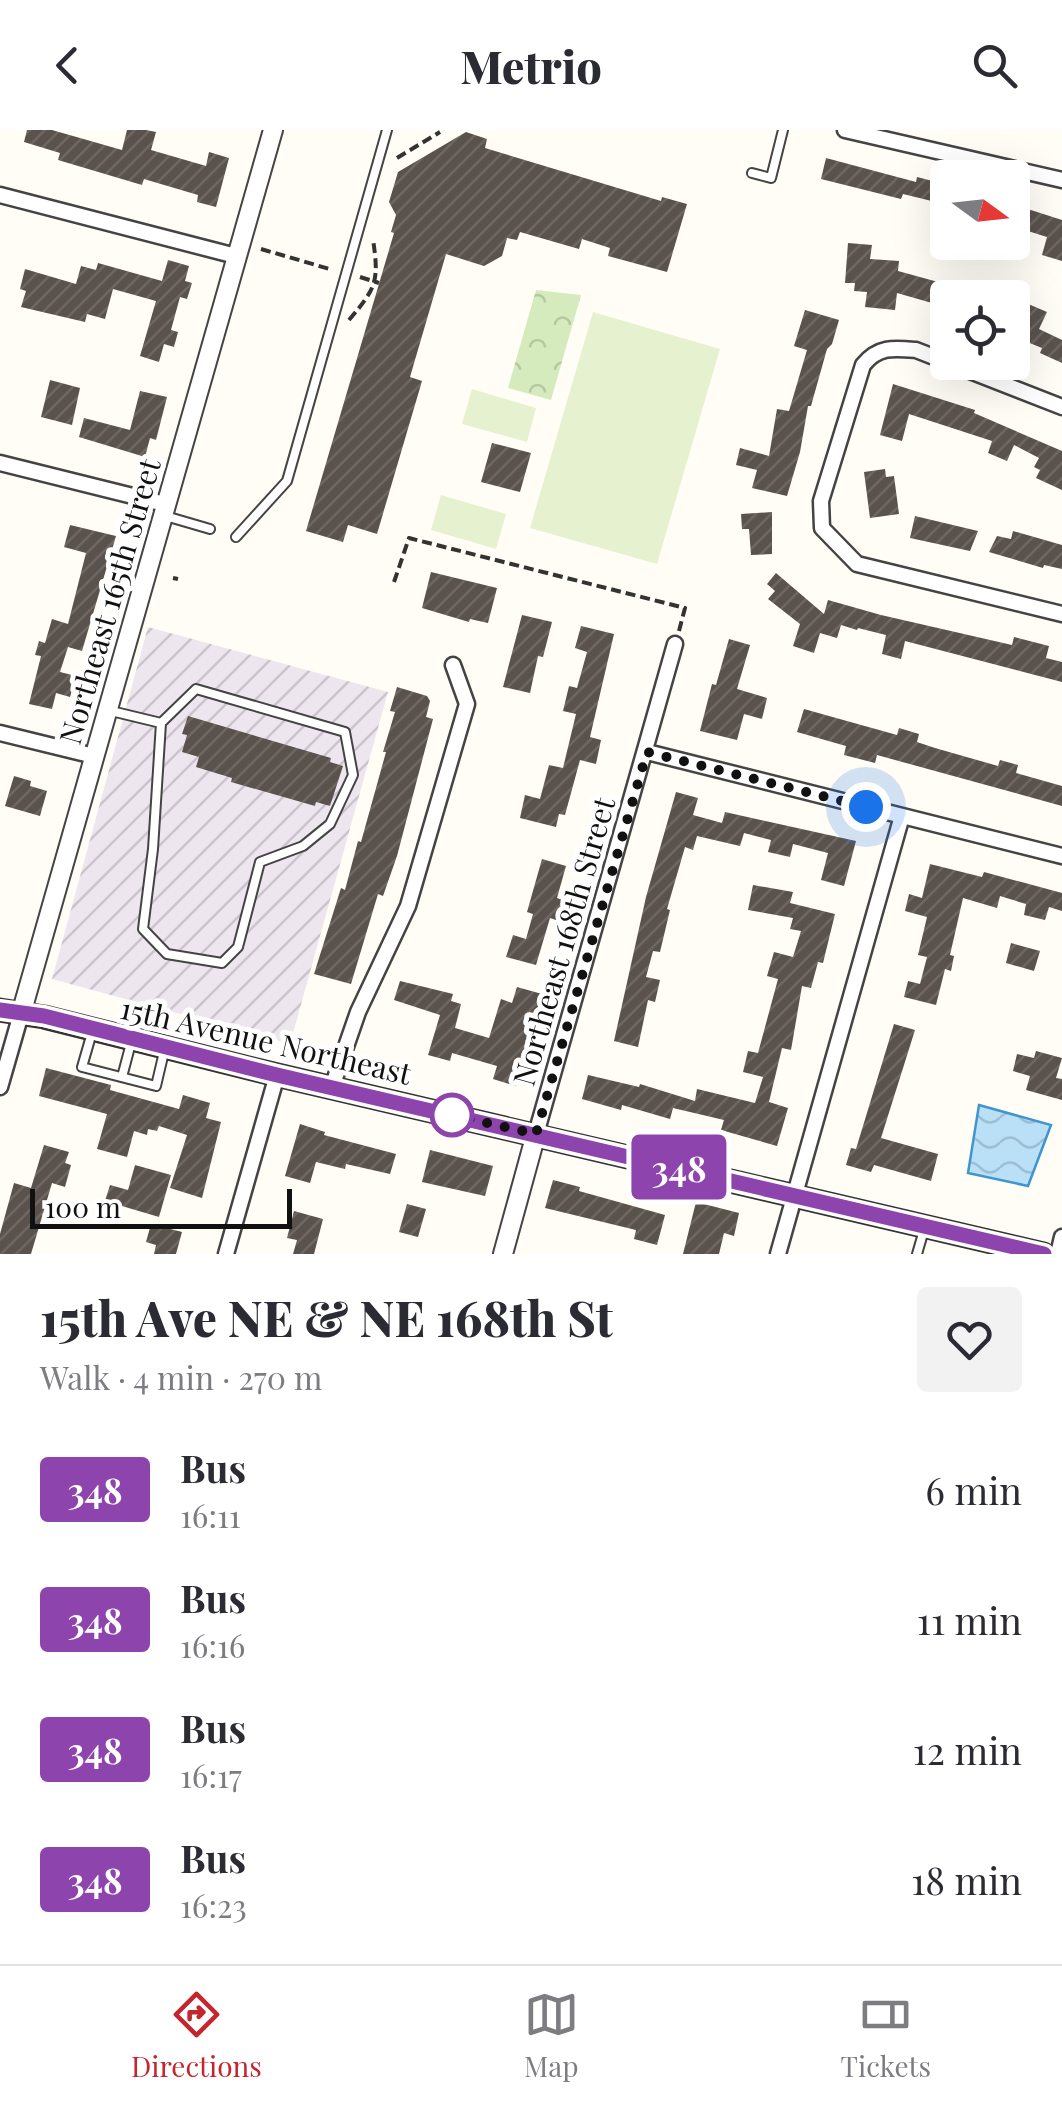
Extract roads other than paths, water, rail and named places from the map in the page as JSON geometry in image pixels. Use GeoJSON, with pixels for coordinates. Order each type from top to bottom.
{"type":"FeatureCollection","features":[{"type":"Feature","properties":{"kind":"main road","name":"15th Avenue Northeast"},"geometry":{"type":"LineString","coordinates":[[10,1012],[925,1225],[988,1247],[1044,1254]]}},
{"type":"Feature","properties":{"kind":"street","name":"Northeast 165th Street"},"geometry":{"type":"LineString","coordinates":[[0,1087],[10,1012],[94,756],[272,130]]}},
{"type":"Feature","properties":{"kind":"street"},"geometry":{"type":"LineString","coordinates":[[845,130],[1062,180]]}},
{"type":"Feature","properties":{"kind":"street"},"geometry":{"type":"LineString","coordinates":[[0,195],[236,256]]}},
{"type":"Feature","properties":{"kind":"street"},"geometry":{"type":"LineString","coordinates":[[1062,407],[916,350],[891,348],[872,354],[863,365],[821,501],[822,528],[857,564],[1062,614]]}},
{"type":"Feature","properties":{"kind":"street"},"geometry":{"type":"LineString","coordinates":[[0,463],[163,510]]}},
{"type":"Feature","properties":{"kind":"street","name":"Northeast 168th Street"},"geometry":{"type":"LineString","coordinates":[[503,1254],[675,644]]}},
{"type":"Feature","properties":{"kind":"street"},"geometry":{"type":"LineString","coordinates":[[332,1087],[358,1012],[408,906],[467,704],[453,665]]}},
{"type":"Feature","properties":{"kind":"street"},"geometry":{"type":"LineString","coordinates":[[0,733],[94,756]]}},
{"type":"Feature","properties":{"kind":"street"},"geometry":{"type":"LineString","coordinates":[[647,752],[1062,856]]}},
{"type":"Feature","properties":{"kind":"street"},"geometry":{"type":"LineString","coordinates":[[778,1254],[902,816]]}},
{"type":"Feature","properties":{"kind":"street"},"geometry":{"type":"LineString","coordinates":[[226,1254],[277,1075]]}},
{"type":"Feature","properties":{"kind":"street"},"geometry":{"type":"LineString","coordinates":[[1058,1254],[1062,1237]]}},
{"type":"Feature","properties":{"kind":"lane"},"geometry":{"type":"LineString","coordinates":[[236,536],[288,481],[387,130]]}},
{"type":"Feature","properties":{"kind":"lane"},"geometry":{"type":"LineString","coordinates":[[752,173],[771,178],[784,130]]}},
{"type":"Feature","properties":{"kind":"lane"},"geometry":{"type":"LineString","coordinates":[[163,510],[210,529]]}},
{"type":"Feature","properties":{"kind":"lane"},"geometry":{"type":"LineString","coordinates":[[196,689],[344,732],[352,776],[330,824],[302,846],[260,862],[238,947],[222,963],[166,954],[143,929],[153,849],[161,722],[196,689]]}},
{"type":"Feature","properties":{"kind":"lane"},"geometry":{"type":"LineString","coordinates":[[107,710],[161,722]]}},
{"type":"Feature","properties":{"kind":"lane"},"geometry":{"type":"LineString","coordinates":[[93,1029],[82,1067],[156,1086],[166,1047]]}},
{"type":"Feature","properties":{"kind":"lane"},"geometry":{"type":"LineString","coordinates":[[122,1077],[132,1038]]}},
{"type":"Feature","properties":{"kind":"lane"},"geometry":{"type":"LineString","coordinates":[[917,1254],[925,1225]]}},
{"type":"Feature","properties":{"kind":"water"},"geometry":{"type":"Polygon","coordinates":[[[979,1105],[1051,1125],[1028,1186],[968,1173],[979,1105]]]}}]}
